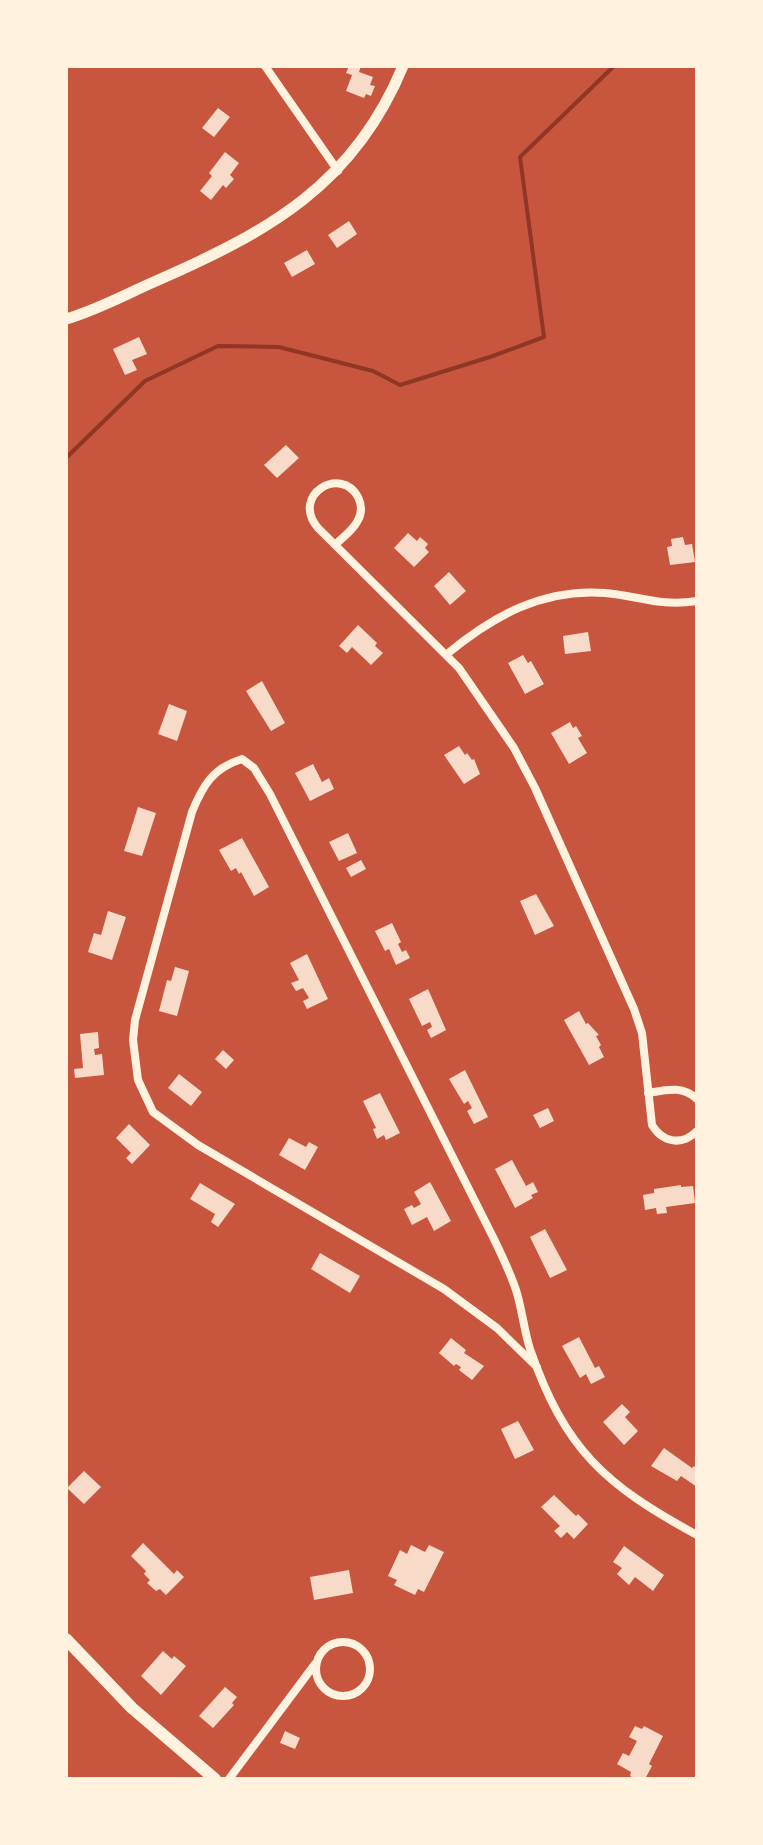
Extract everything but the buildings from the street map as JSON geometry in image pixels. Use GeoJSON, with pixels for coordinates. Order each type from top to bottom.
{"type":"FeatureCollection","features":[{"type":"Feature","properties":{"kind":"main road"},"geometry":{"type":"LineString","coordinates":[[66,1639],[132,1708],[215,1779]]}},
{"type":"Feature","properties":{"kind":"street"},"geometry":{"type":"LineString","coordinates":[[265,66],[338,171]]}},
{"type":"Feature","properties":{"kind":"street"},"geometry":{"type":"LineString","coordinates":[[66,319],[127,295],[248,236],[296,207],[338,171],[362,139],[403,66]]}},
{"type":"Feature","properties":{"kind":"street"},"geometry":{"type":"LineString","coordinates":[[335,545],[357,522],[361,506],[354,491],[333,483],[315,493],[309,509],[314,524],[335,545],[447,654],[483,700],[514,748],[634,1009],[642,1033],[652,1125],[662,1137],[672,1141],[682,1141],[697,1131]]}},
{"type":"Feature","properties":{"kind":"street"},"geometry":{"type":"LineString","coordinates":[[447,654],[500,616],[541,599],[606,593],[667,604],[697,601]]}},
{"type":"Feature","properties":{"kind":"street"},"geometry":{"type":"LineString","coordinates":[[537,1367],[497,1328],[444,1289],[198,1145],[153,1112],[145,1097],[134,1061],[135,1020],[192,812],[199,794],[223,764],[242,759],[254,768],[270,794],[494,1239],[516,1290],[530,1348],[552,1405],[585,1456],[623,1489],[697,1535]]}},
{"type":"Feature","properties":{"kind":"street"},"geometry":{"type":"LineString","coordinates":[[648,1093],[679,1089],[697,1099]]}},
{"type":"Feature","properties":{"kind":"street"},"geometry":{"type":"LineString","coordinates":[[229,1779],[327,1647],[344,1641],[354,1643],[367,1655],[371,1673],[362,1689],[346,1696],[337,1696],[322,1687],[317,1662]]}},
{"type":"Feature","properties":{"kind":"waterway"},"geometry":{"type":"LineString","coordinates":[[66,458],[145,381],[218,346],[279,347],[373,371],[400,385],[544,337],[520,157],[614,66]]}}]}
